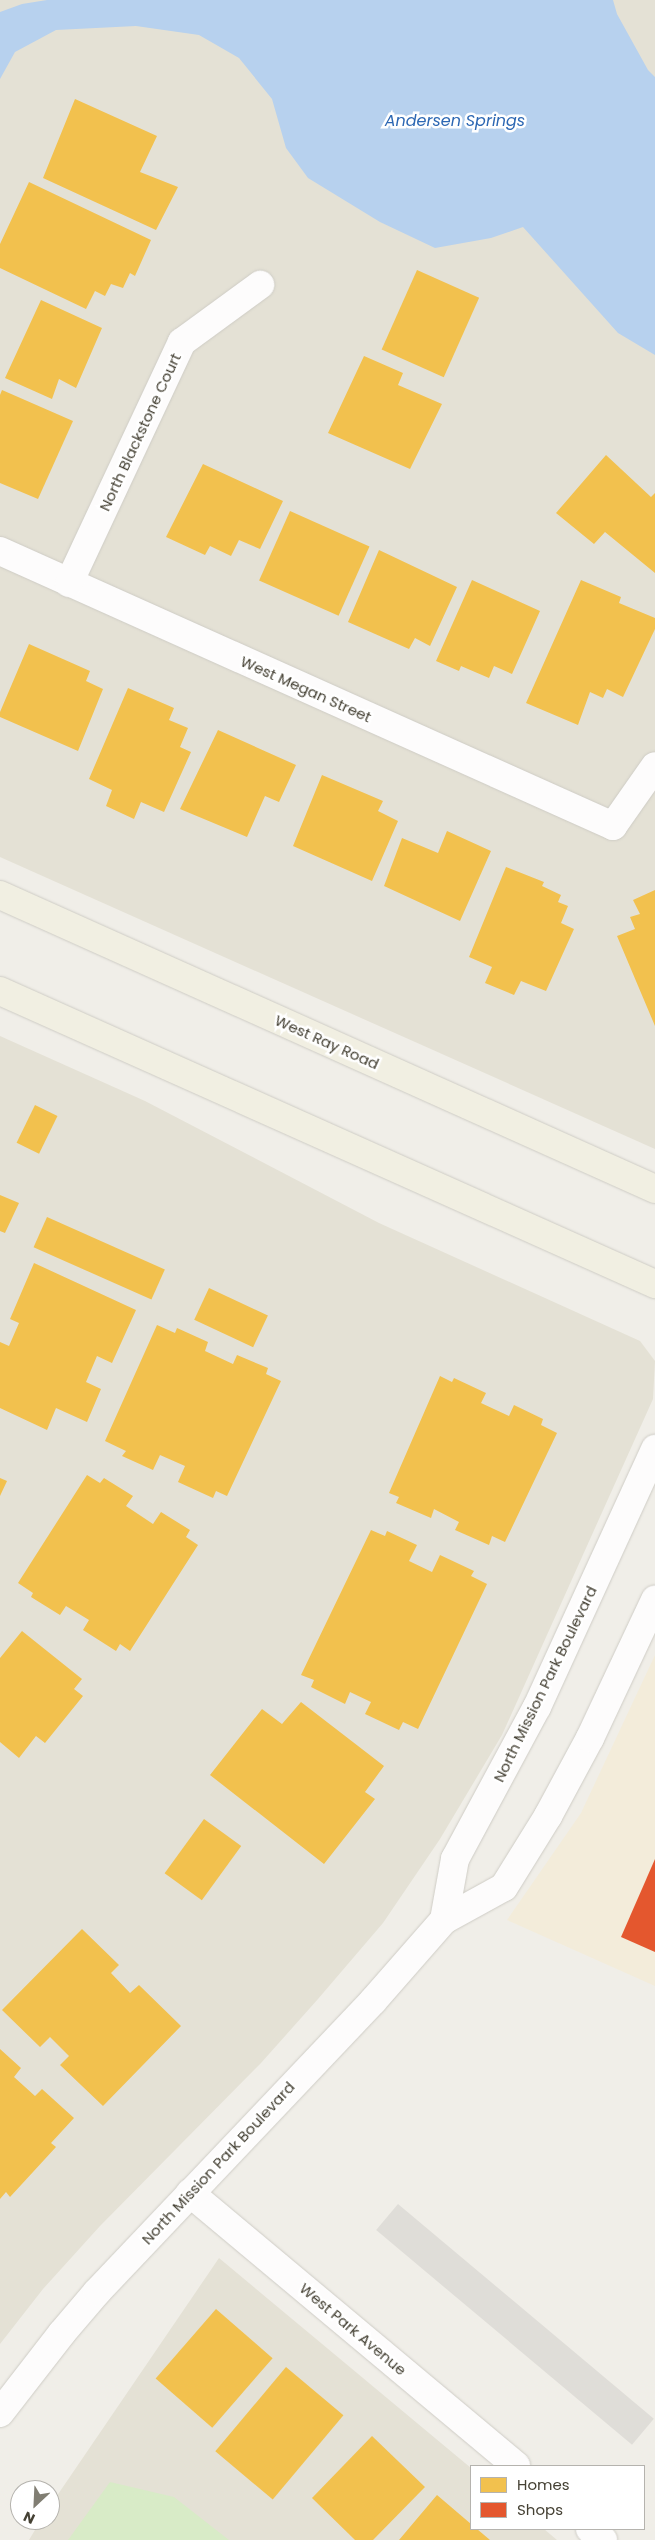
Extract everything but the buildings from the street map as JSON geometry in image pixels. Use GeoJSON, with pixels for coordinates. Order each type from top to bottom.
{"type":"FeatureCollection","features":[{"type":"Feature","properties":{"kind":"main road","name":"West Ray Road"},"geometry":{"type":"LineString","coordinates":[[0,895],[655,1189]]}},
{"type":"Feature","properties":{"kind":"main road"},"geometry":{"type":"LineString","coordinates":[[0,991],[655,1284]]}},
{"type":"Feature","properties":{"kind":"street","name":"North Blackstone Court"},"geometry":{"type":"LineString","coordinates":[[70,583],[182,342],[260,286]]}},
{"type":"Feature","properties":{"kind":"street","name":"West Megan Street"},"geometry":{"type":"LineString","coordinates":[[0,552],[613,826],[655,766]]}},
{"type":"Feature","properties":{"kind":"street","name":"North Mission Park Boulevard"},"geometry":{"type":"LineString","coordinates":[[444,1920],[454,1859],[537,1707],[655,1449]]}},
{"type":"Feature","properties":{"kind":"street","name":"North Mission Park Boulevard"},"geometry":{"type":"LineString","coordinates":[[0,2413],[62,2333],[97,2292],[373,2001],[444,1920],[504,1887],[548,1816],[590,1738],[655,1600]]}},
{"type":"Feature","properties":{"kind":"street","name":"West Park Avenue"},"geometry":{"type":"LineString","coordinates":[[190,2193],[515,2465]]}},
{"type":"Feature","properties":{"kind":"street"},"geometry":{"type":"LineString","coordinates":[[591,2530],[603,2540]]}},
{"type":"Feature","properties":{"kind":"shaded area"},"geometry":{"type":"Polygon","coordinates":[[[0,0],[655,0],[655,1149],[0,857],[0,0]]]}},
{"type":"Feature","properties":{"kind":"shaded area"},"geometry":{"type":"Polygon","coordinates":[[[0,1036],[145,1101],[379,1223],[640,1341],[655,1361],[653,1399],[502,1735],[440,1839],[383,1923],[318,1999],[261,2063],[100,2226],[43,2289],[0,2344],[0,1036]]]}},
{"type":"Feature","properties":{"kind":"shaded area"},"geometry":{"type":"Polygon","coordinates":[[[655,1655],[655,1986],[507,1920],[581,1813],[655,1655]]]}},
{"type":"Feature","properties":{"kind":"shaded area"},"geometry":{"type":"Polygon","coordinates":[[[398,2204],[654,2419],[632,2445],[376,2230],[398,2204]]]}},
{"type":"Feature","properties":{"kind":"shaded area"},"geometry":{"type":"Polygon","coordinates":[[[219,2258],[470,2467],[470,2530],[545,2530],[557,2540],[29,2540],[35,2530],[60,2530],[60,2491],[219,2258]]]}},
{"type":"Feature","properties":{"kind":"green space"},"geometry":{"type":"Polygon","coordinates":[[[110,2482],[174,2497],[229,2540],[68,2540],[110,2482]]]}},
{"type":"Feature","properties":{"kind":"water","name":"Andersen Springs"},"geometry":{"type":"Polygon","coordinates":[[[47,0],[613,0],[617,14],[648,70],[655,77],[655,355],[618,333],[523,227],[491,238],[435,248],[380,222],[308,178],[286,148],[272,99],[239,58],[199,35],[136,26],[56,30],[15,52],[0,79],[0,12],[22,4],[47,0]]]}}]}
